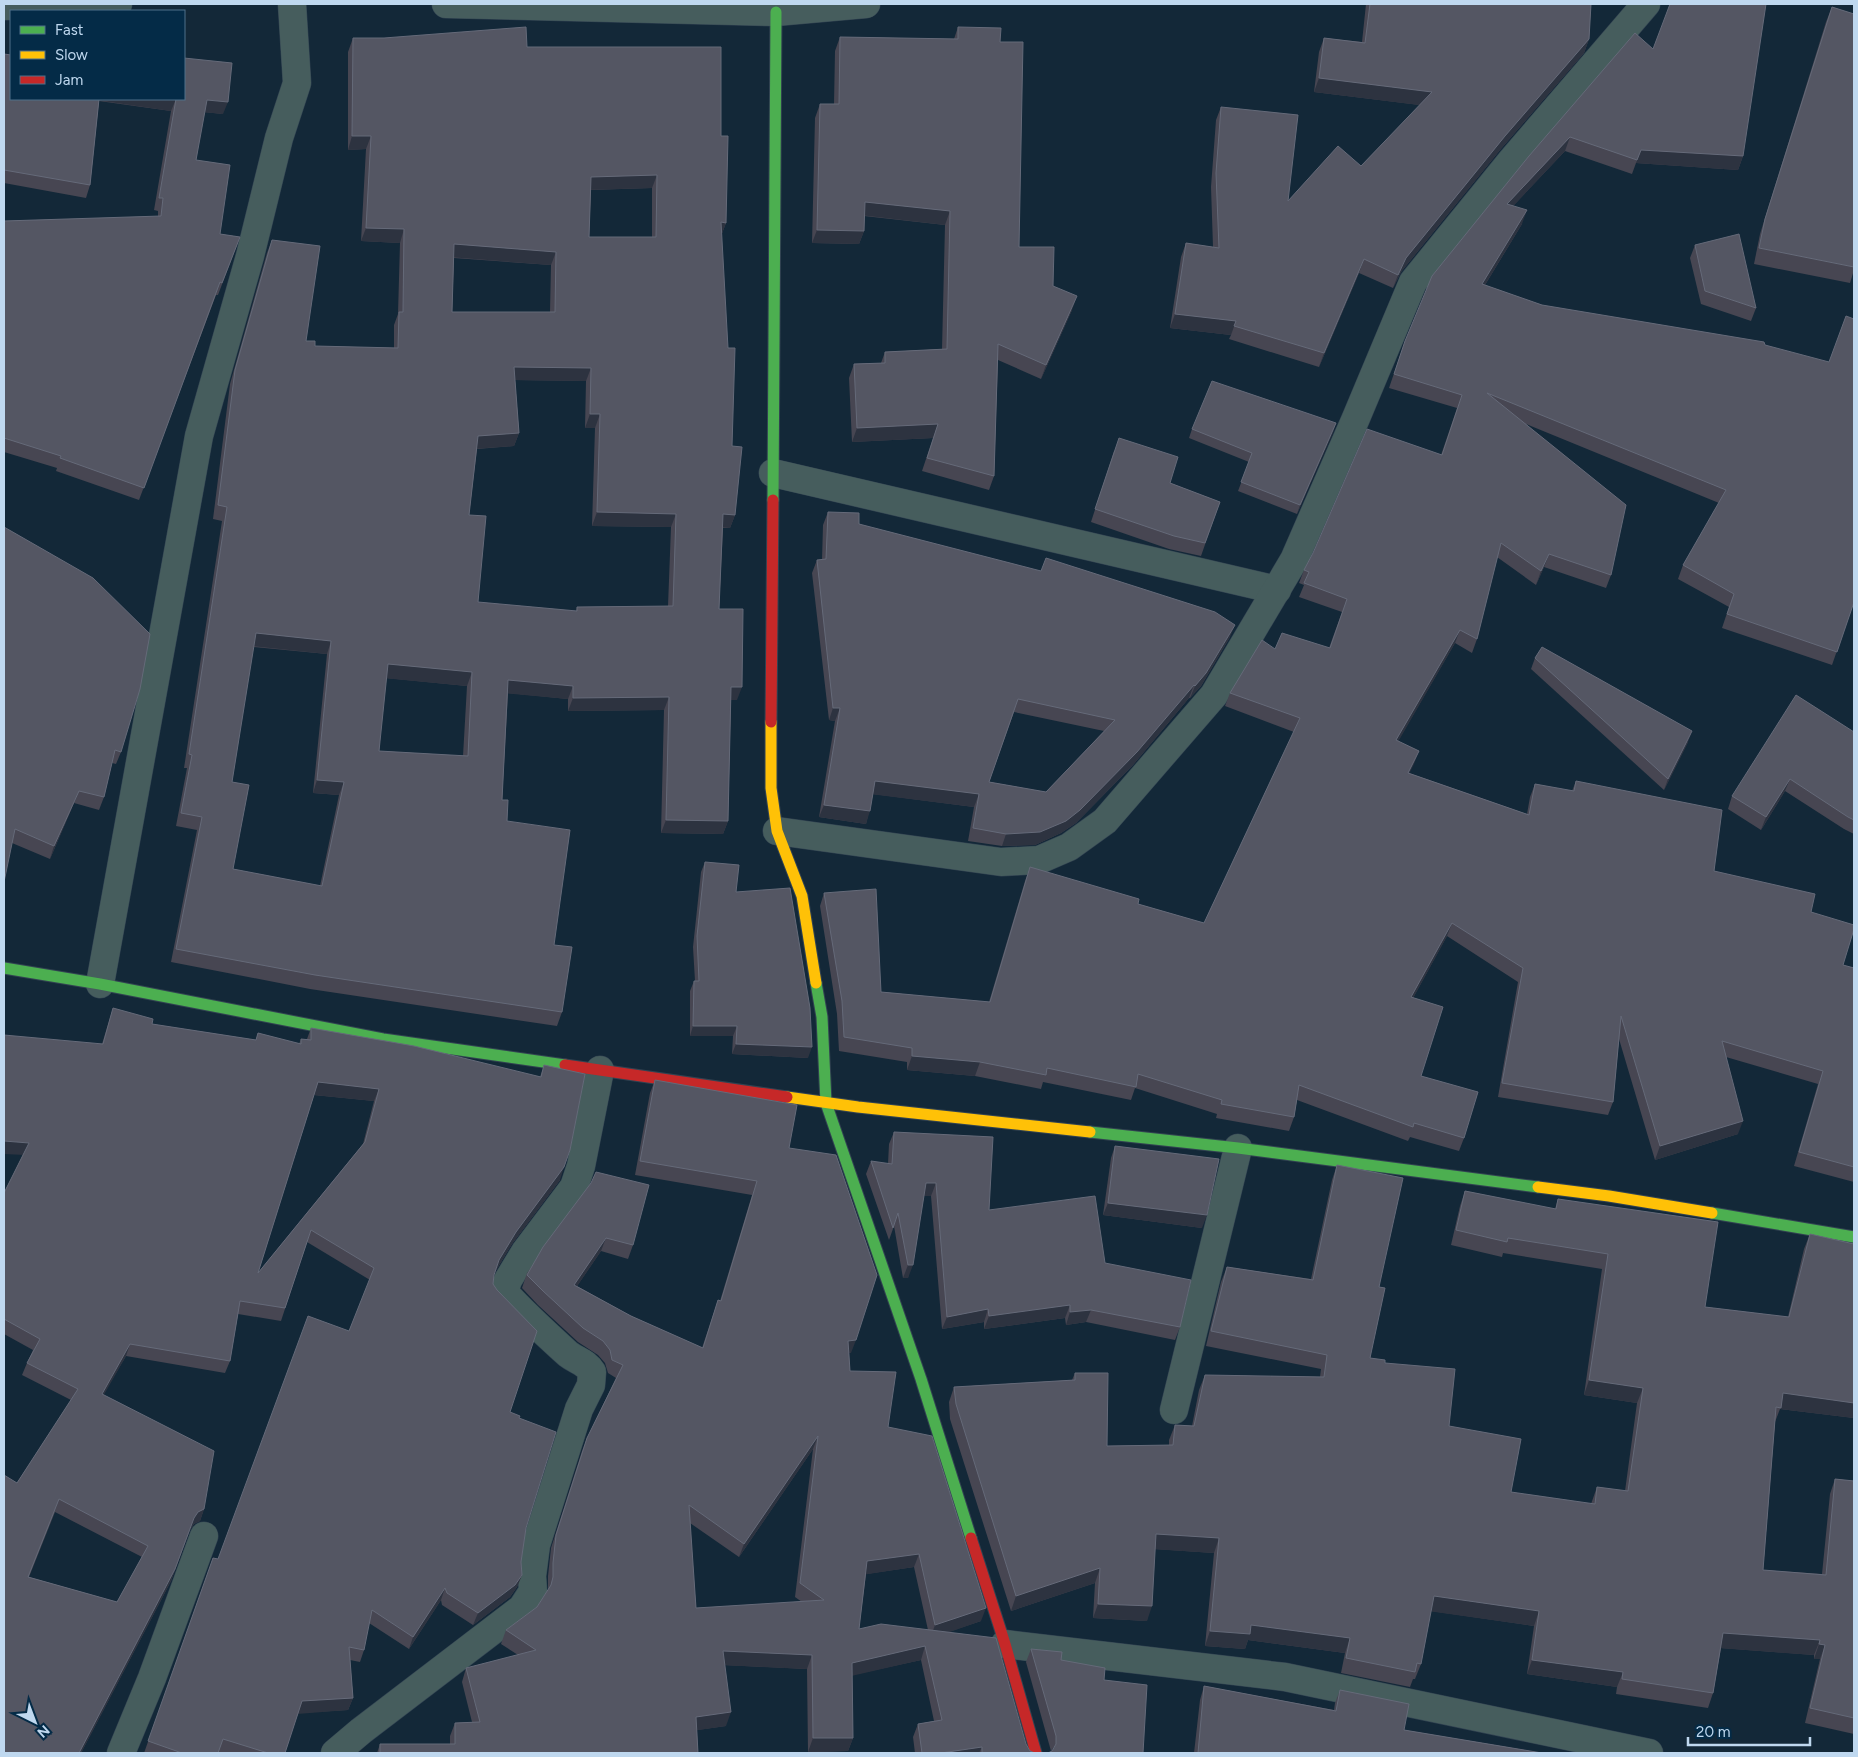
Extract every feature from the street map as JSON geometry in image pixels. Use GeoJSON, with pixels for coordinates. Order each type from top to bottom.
{"type":"FeatureCollection","features":[{"type":"Feature","properties":{"kind":"street"},"geometry":{"type":"LineString","coordinates":[[4,6],[118,4]]}},
{"type":"Feature","properties":{"kind":"street"},"geometry":{"type":"LineString","coordinates":[[100,984],[199,436],[250,256],[279,138],[297,82],[292,4]]}},
{"type":"Feature","properties":{"kind":"street"},"geometry":{"type":"LineString","coordinates":[[446,4],[776,12],[866,4]]}},
{"type":"Feature","properties":{"kind":"street"},"geometry":{"type":"LineString","coordinates":[[777,831],[1001,862],[1039,860],[1069,847],[1105,821],[1214,695],[1277,590],[1298,552],[1413,282],[1512,160],[1646,4]]}},
{"type":"Feature","properties":{"kind":"street"},"geometry":{"type":"LineString","coordinates":[[776,12],[771,788],[777,831],[802,896],[822,1017],[826,1103],[921,1379],[1005,1644],[1036,1753]]}},
{"type":"Feature","properties":{"kind":"street"},"geometry":{"type":"LineString","coordinates":[[773,473],[1277,590]]}},
{"type":"Feature","properties":{"kind":"street"},"geometry":{"type":"LineString","coordinates":[[4,968],[100,984],[383,1039],[826,1103],[1238,1148],[1609,1196],[1854,1237]]}},
{"type":"Feature","properties":{"kind":"street"},"geometry":{"type":"LineString","coordinates":[[335,1753],[522,1608],[533,1591],[532,1576],[536,1545],[579,1409],[591,1384],[592,1372],[588,1365],[564,1350],[517,1307],[504,1292],[508,1280],[525,1252],[574,1187],[581,1166],[600,1070]]}},
{"type":"Feature","properties":{"kind":"street"},"geometry":{"type":"LineString","coordinates":[[1174,1410],[1238,1148]]}},
{"type":"Feature","properties":{"kind":"street"},"geometry":{"type":"LineString","coordinates":[[121,1753],[152,1678],[204,1536]]}},
{"type":"Feature","properties":{"kind":"street"},"geometry":{"type":"LineString","coordinates":[[1005,1644],[1285,1677],[1649,1753]]}},
{"type":"Feature","properties":{"kind":"building"},"geometry":{"type":"Polygon","coordinates":[[[1370,4],[1591,4],[1589,39],[1505,136],[1406,258],[1398,275],[1364,259],[1324,353],[1234,326],[1236,321],[1175,314],[1186,243],[1219,248],[1216,173],[1221,107],[1298,115],[1288,201],[1338,146],[1361,166],[1432,92],[1319,78],[1324,38],[1365,43],[1370,4]]]}},
{"type":"Feature","properties":{"kind":"building"},"geometry":{"type":"Polygon","coordinates":[[[1670,4],[1766,4],[1743,156],[1641,150],[1637,160],[1570,137],[1507,204],[1527,210],[1482,284],[1542,305],[1764,342],[1765,345],[1829,362],[1846,316],[1854,319],[1854,602],[1837,652],[1727,614],[1734,594],[1683,565],[1726,490],[1487,393],[1626,505],[1611,575],[1549,554],[1541,571],[1501,543],[1477,639],[1460,630],[1396,740],[1419,751],[1408,773],[1529,815],[1535,784],[1574,791],[1576,781],[1722,810],[1714,871],[1815,894],[1811,912],[1854,925],[1843,965],[1854,968],[1854,1167],[1799,1152],[1823,1071],[1722,1041],[1743,1121],[1660,1146],[1621,1016],[1613,1102],[1502,1083],[1523,968],[1452,923],[1411,997],[1443,1007],[1421,1076],[1478,1092],[1464,1138],[1414,1123],[1413,1127],[1299,1085],[1294,1117],[1221,1104],[1222,1100],[1138,1074],[1136,1087],[1047,1068],[1046,1075],[980,1062],[912,1056],[912,1048],[844,1037],[842,1001],[824,893],[876,889],[881,992],[990,1002],[1030,867],[1139,899],[1138,904],[1204,923],[1300,718],[1230,693],[1262,640],[1275,649],[1282,633],[1330,648],[1347,599],[1304,583],[1309,572],[1304,570],[1367,429],[1442,455],[1462,395],[1394,374],[1405,341],[1432,276],[1529,156],[1635,33],[1653,49],[1670,4]]]}},
{"type":"Feature","properties":{"kind":"building"},"geometry":{"type":"Polygon","coordinates":[[[1832,7],[1854,14],[1854,267],[1759,248],[1765,219],[1832,7]]]}},
{"type":"Feature","properties":{"kind":"building"},"geometry":{"type":"Polygon","coordinates":[[[526,27],[527,47],[721,47],[721,136],[728,136],[726,223],[721,222],[728,348],[735,348],[732,446],[742,447],[735,515],[723,514],[719,609],[743,609],[742,687],[731,687],[728,821],[666,820],[669,697],[573,698],[573,686],[508,680],[502,800],[508,800],[507,821],[570,830],[554,945],[572,947],[562,1012],[315,975],[176,949],[202,817],[181,813],[192,755],[189,754],[227,507],[218,505],[235,370],[272,240],[320,246],[306,341],[315,341],[315,346],[398,348],[399,312],[403,312],[404,229],[366,228],[371,136],[352,136],[353,38],[384,38],[526,27]],[[657,175],[591,177],[589,237],[656,237],[657,175]],[[454,244],[452,312],[555,312],[556,252],[454,244]],[[514,367],[519,433],[478,436],[469,515],[486,516],[478,602],[577,611],[577,607],[673,606],[676,514],[597,512],[600,414],[590,414],[591,368],[514,367]],[[256,633],[232,782],[249,785],[233,869],[322,886],[344,782],[317,780],[331,641],[256,633]],[[388,664],[379,751],[468,756],[472,672],[388,664]]]}},
{"type":"Feature","properties":{"kind":"building"},"geometry":{"type":"Polygon","coordinates":[[[958,27],[1001,28],[1000,42],[1023,42],[1019,247],[1054,247],[1053,286],[1077,296],[1046,365],[998,344],[994,476],[927,458],[938,424],[857,428],[854,364],[885,363],[885,352],[947,349],[950,211],[865,202],[864,231],[817,230],[820,104],[839,104],[840,37],[958,39],[958,27]]]}},
{"type":"Feature","properties":{"kind":"building"},"geometry":{"type":"Polygon","coordinates":[[[4,54],[10,55],[10,100],[99,100],[90,185],[4,170],[4,54]]]}},
{"type":"Feature","properties":{"kind":"building"},"geometry":{"type":"Polygon","coordinates":[[[185,58],[232,63],[228,102],[207,100],[196,160],[230,165],[220,234],[240,237],[222,283],[220,282],[144,488],[60,458],[61,456],[4,438],[4,221],[161,216],[163,198],[159,198],[176,100],[185,100],[185,58]]]}},
{"type":"Feature","properties":{"kind":"building"},"geometry":{"type":"Polygon","coordinates":[[[1739,234],[1756,308],[1705,291],[1695,245],[1739,234]]]}},
{"type":"Feature","properties":{"kind":"building"},"geometry":{"type":"Polygon","coordinates":[[[1212,381],[1336,423],[1300,505],[1241,482],[1252,453],[1192,429],[1212,381]]]}},
{"type":"Feature","properties":{"kind":"building"},"geometry":{"type":"Polygon","coordinates":[[[1119,438],[1178,457],[1170,483],[1220,502],[1205,543],[1174,536],[1095,509],[1119,438]]]}},
{"type":"Feature","properties":{"kind":"building"},"geometry":{"type":"Polygon","coordinates":[[[828,512],[859,513],[859,524],[1041,571],[1046,558],[1215,612],[1235,625],[1206,673],[1195,686],[1137,752],[1080,810],[1066,821],[1040,832],[1006,834],[973,828],[979,794],[875,781],[870,811],[824,805],[840,708],[833,708],[817,560],[826,559],[828,512]],[[1018,699],[989,782],[1046,792],[1115,720],[1018,699]]]}},
{"type":"Feature","properties":{"kind":"building"},"geometry":{"type":"Polygon","coordinates":[[[4,527],[93,578],[150,634],[140,689],[121,752],[115,750],[104,797],[79,791],[54,846],[15,829],[4,882],[4,527]]]}},
{"type":"Feature","properties":{"kind":"building"},"geometry":{"type":"Polygon","coordinates":[[[1542,647],[1692,731],[1668,779],[1535,658],[1542,647]]]}},
{"type":"Feature","properties":{"kind":"building"},"geometry":{"type":"Polygon","coordinates":[[[1796,695],[1854,732],[1854,820],[1790,779],[1766,817],[1732,796],[1796,695]]]}},
{"type":"Feature","properties":{"kind":"building"},"geometry":{"type":"Polygon","coordinates":[[[705,862],[739,865],[736,892],[790,888],[810,1008],[812,1047],[736,1044],[737,1026],[693,1026],[694,981],[699,981],[697,936],[705,862]]]}},
{"type":"Feature","properties":{"kind":"building"},"geometry":{"type":"Polygon","coordinates":[[[113,1008],[153,1019],[152,1024],[256,1040],[258,1033],[301,1044],[301,1039],[311,1040],[311,1028],[414,1046],[541,1077],[544,1065],[585,1074],[570,1150],[564,1167],[516,1232],[499,1260],[494,1275],[493,1284],[497,1290],[537,1331],[510,1412],[520,1416],[519,1418],[556,1432],[526,1528],[521,1562],[522,1575],[515,1585],[478,1613],[447,1593],[445,1588],[413,1637],[372,1610],[364,1650],[349,1647],[353,1698],[302,1701],[285,1753],[268,1753],[223,1739],[218,1753],[182,1753],[148,1741],[213,1558],[218,1559],[308,1316],[349,1331],[374,1268],[311,1230],[285,1308],[240,1301],[230,1361],[130,1344],[102,1394],[214,1451],[204,1509],[198,1512],[194,1518],[175,1569],[79,1753],[4,1753],[4,1475],[17,1483],[78,1389],[27,1363],[40,1339],[4,1319],[4,1193],[29,1143],[4,1141],[4,1035],[103,1044],[113,1008]],[[318,1082],[258,1273],[365,1142],[379,1089],[318,1082]],[[59,1499],[28,1577],[117,1602],[148,1546],[59,1499]]]}},
{"type":"Feature","properties":{"kind":"building"},"geometry":{"type":"Polygon","coordinates":[[[655,1080],[797,1105],[789,1148],[836,1155],[877,1275],[856,1340],[848,1341],[850,1371],[896,1372],[888,1427],[932,1436],[986,1608],[935,1625],[919,1554],[867,1561],[859,1629],[881,1624],[996,1638],[1026,1744],[1030,1751],[1035,1753],[982,1753],[982,1747],[941,1753],[922,1753],[918,1724],[942,1720],[925,1646],[852,1663],[853,1738],[813,1738],[812,1655],[723,1651],[731,1712],[696,1717],[698,1753],[380,1753],[380,1744],[455,1744],[455,1723],[480,1722],[466,1668],[536,1650],[506,1630],[537,1607],[551,1585],[556,1535],[587,1438],[623,1365],[612,1360],[610,1350],[603,1341],[583,1328],[527,1275],[543,1247],[591,1183],[596,1172],[649,1185],[633,1245],[606,1238],[574,1285],[631,1316],[703,1348],[718,1300],[721,1301],[757,1181],[640,1161],[655,1080]],[[818,1436],[744,1544],[689,1505],[696,1608],[824,1600],[800,1583],[818,1436]]]}},
{"type":"Feature","properties":{"kind":"building"},"geometry":{"type":"Polygon","coordinates":[[[894,1132],[993,1137],[989,1210],[1095,1196],[1105,1263],[1191,1280],[1180,1327],[1091,1310],[1070,1312],[1070,1305],[989,1316],[988,1309],[947,1317],[936,1183],[926,1183],[913,1265],[908,1265],[898,1213],[893,1228],[871,1161],[892,1164],[894,1132]]]}},
{"type":"Feature","properties":{"kind":"building"},"geometry":{"type":"Polygon","coordinates":[[[1115,1146],[1219,1159],[1207,1215],[1108,1203],[1115,1146]]]}},
{"type":"Feature","properties":{"kind":"building"},"geometry":{"type":"Polygon","coordinates":[[[1337,1165],[1403,1178],[1379,1287],[1385,1288],[1370,1358],[1385,1360],[1385,1363],[1455,1369],[1449,1426],[1521,1439],[1511,1492],[1595,1504],[1597,1487],[1628,1491],[1643,1388],[1589,1380],[1608,1254],[1508,1238],[1507,1242],[1456,1230],[1465,1191],[1556,1209],[1558,1199],[1718,1222],[1705,1307],[1789,1317],[1810,1234],[1854,1244],[1854,1403],[1783,1393],[1781,1408],[1776,1407],[1763,1570],[1826,1575],[1835,1479],[1854,1481],[1854,1718],[1810,1708],[1825,1645],[1819,1644],[1820,1640],[1723,1633],[1713,1693],[1622,1679],[1623,1672],[1532,1660],[1539,1611],[1434,1596],[1421,1664],[1417,1663],[1415,1672],[1346,1658],[1350,1638],[1251,1625],[1250,1634],[1210,1631],[1219,1538],[1156,1534],[1152,1606],[1098,1604],[1100,1568],[1016,1596],[956,1404],[954,1387],[1075,1380],[1075,1373],[1108,1373],[1107,1446],[1173,1445],[1175,1425],[1194,1426],[1205,1375],[1324,1377],[1327,1355],[1211,1331],[1227,1267],[1313,1280],[1337,1165]]]}},
{"type":"Feature","properties":{"kind":"building"},"geometry":{"type":"Polygon","coordinates":[[[1031,1649],[1062,1652],[1061,1660],[1105,1668],[1104,1680],[1147,1685],[1143,1753],[1048,1753],[1052,1751],[1056,1744],[1056,1736],[1031,1649]]]}},
{"type":"Feature","properties":{"kind":"building"},"geometry":{"type":"Polygon","coordinates":[[[1204,1686],[1336,1711],[1340,1690],[1409,1704],[1404,1730],[1542,1753],[1198,1753],[1204,1686]]]}},
{"type":"Feature","properties":{"kind":"traffic: fast"},"geometry":{"type":"LineString","coordinates":[[773,500],[776,12]]}},
{"type":"Feature","properties":{"kind":"traffic: fast"},"geometry":{"type":"LineString","coordinates":[[4,968],[100,984],[383,1039],[565,1065]]}},
{"type":"Feature","properties":{"kind":"traffic: fast"},"geometry":{"type":"LineString","coordinates":[[816,983],[822,1017],[826,1103],[921,1379],[971,1538]]}},
{"type":"Feature","properties":{"kind":"traffic: fast"},"geometry":{"type":"LineString","coordinates":[[1090,1132],[1238,1148],[1538,1187]]}},
{"type":"Feature","properties":{"kind":"traffic: fast"},"geometry":{"type":"LineString","coordinates":[[1712,1213],[1854,1237]]}},
{"type":"Feature","properties":{"kind":"traffic: slow"},"geometry":{"type":"LineString","coordinates":[[771,722],[771,788],[777,831],[802,896],[816,983]]}},
{"type":"Feature","properties":{"kind":"traffic: slow"},"geometry":{"type":"LineString","coordinates":[[787,1097],[858,1107],[1090,1132]]}},
{"type":"Feature","properties":{"kind":"traffic: slow"},"geometry":{"type":"LineString","coordinates":[[1538,1187],[1609,1196],[1712,1213]]}},
{"type":"Feature","properties":{"kind":"traffic: jam"},"geometry":{"type":"LineString","coordinates":[[771,722],[773,500]]}},
{"type":"Feature","properties":{"kind":"traffic: jam"},"geometry":{"type":"LineString","coordinates":[[565,1065],[787,1097]]}},
{"type":"Feature","properties":{"kind":"traffic: jam"},"geometry":{"type":"LineString","coordinates":[[971,1538],[1005,1644],[1036,1753]]}}]}
